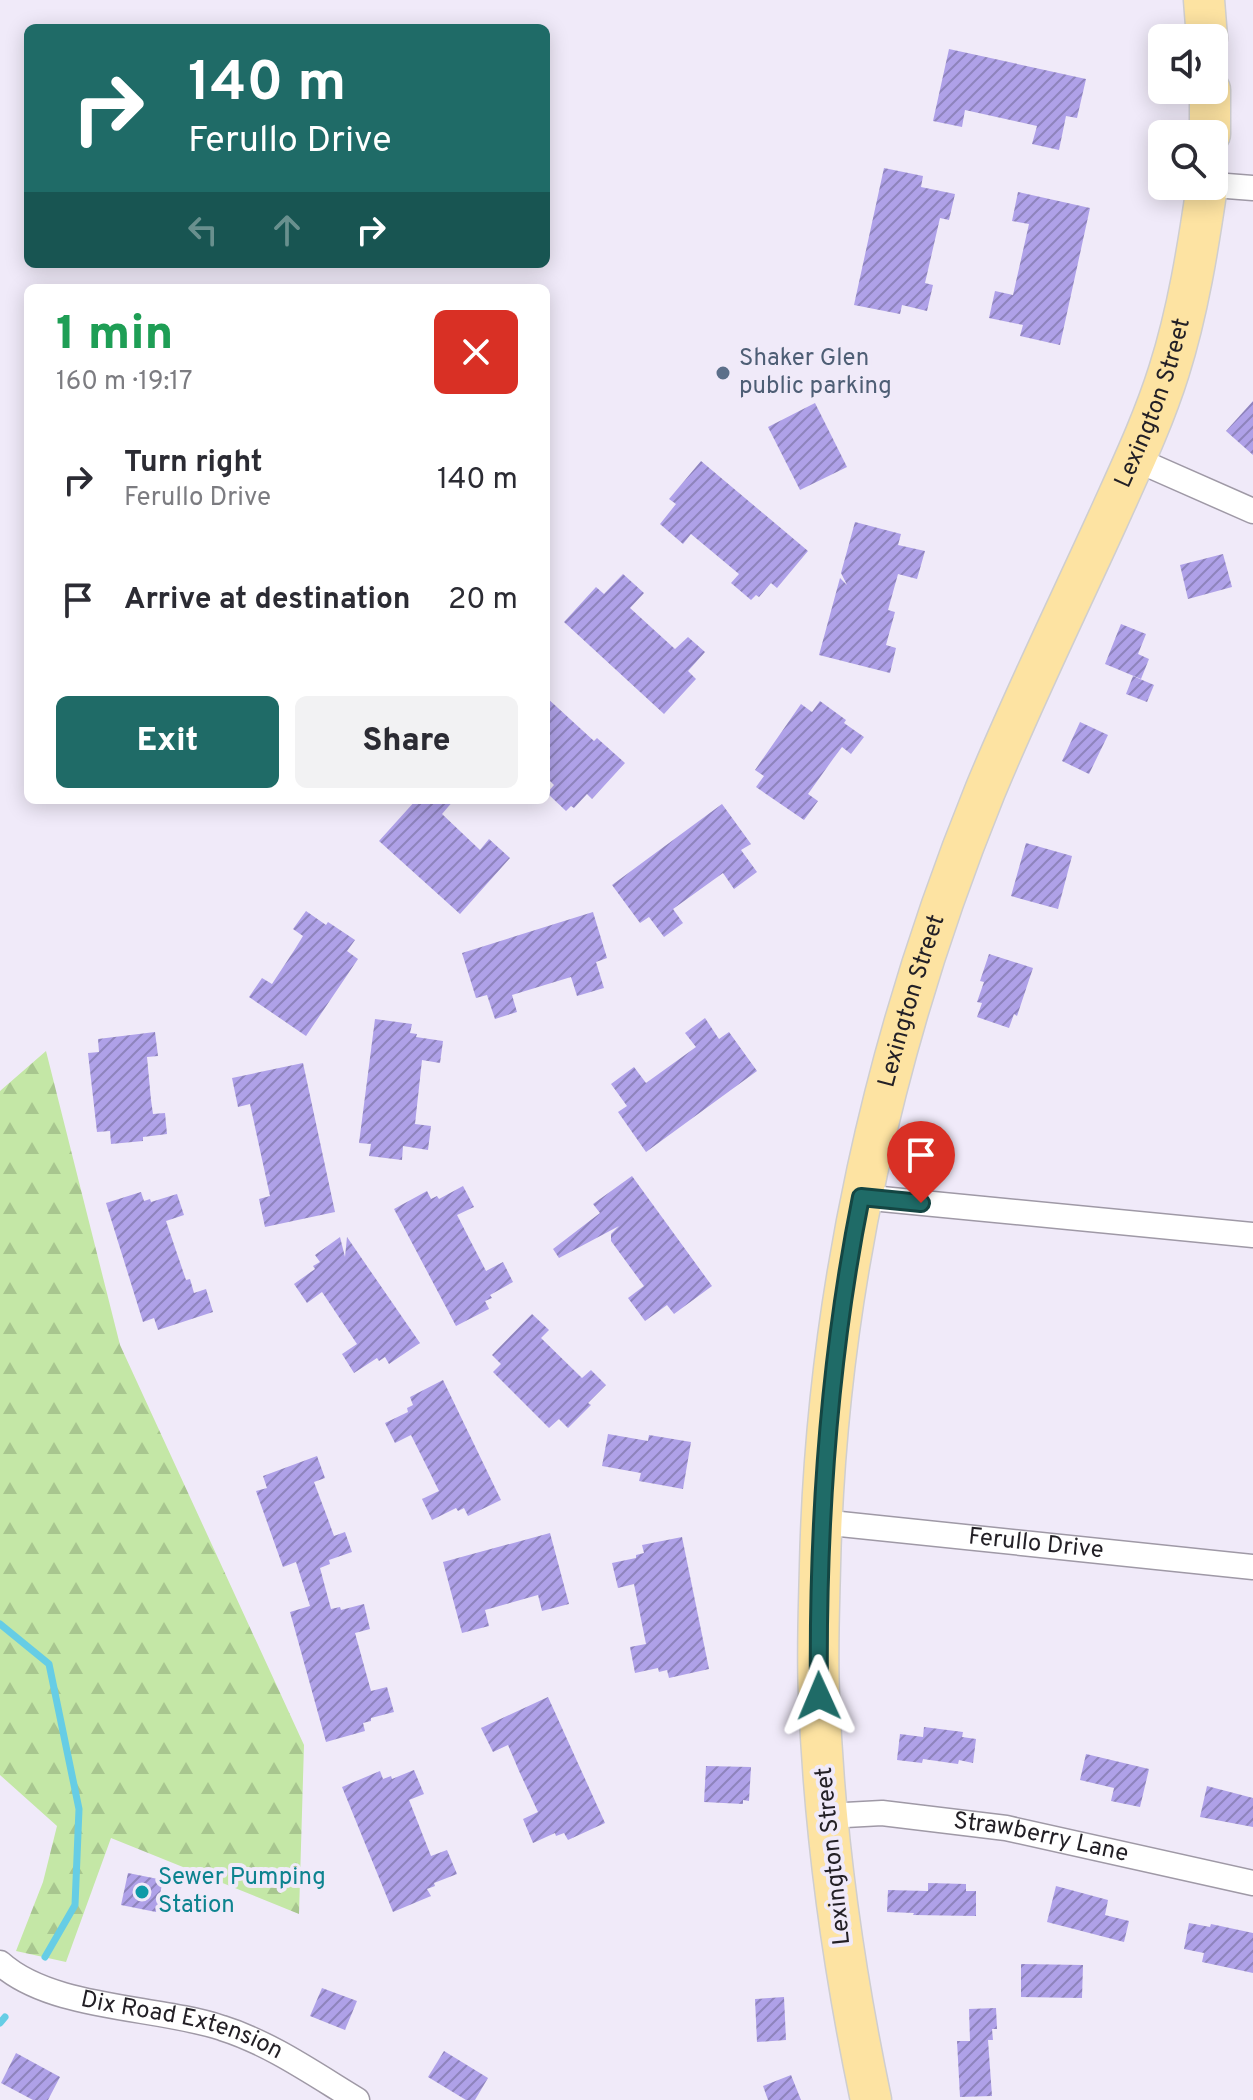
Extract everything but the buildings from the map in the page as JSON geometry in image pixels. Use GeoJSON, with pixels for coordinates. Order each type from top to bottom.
{"type":"FeatureCollection","features":[{"type":"Feature","properties":{"kind":"main road"},"geometry":{"type":"LineString","coordinates":[[1204,0],[1206,24]]}},
{"type":"Feature","properties":{"kind":"main road","name":"Lexington Street"},"geometry":{"type":"LineString","coordinates":[[871,2100],[846,1970],[833,1881],[819,1696],[821,1522],[831,1388],[849,1262],[876,1129],[902,1027],[953,875],[1008,738],[1161,395],[1181,326],[1205,200]]}},
{"type":"Feature","properties":{"kind":"street"},"geometry":{"type":"LineString","coordinates":[[1228,186],[1253,188]]}},
{"type":"Feature","properties":{"kind":"street"},"geometry":{"type":"LineString","coordinates":[[1135,459],[1253,511]]}},
{"type":"Feature","properties":{"kind":"street"},"geometry":{"type":"LineString","coordinates":[[861,1197],[1253,1235]]}},
{"type":"Feature","properties":{"kind":"street","name":"Ferullo Drive"},"geometry":{"type":"LineString","coordinates":[[821,1522],[1253,1567]]}},
{"type":"Feature","properties":{"kind":"street","name":"Strawberry Lane"},"geometry":{"type":"LineString","coordinates":[[827,1816],[882,1813],[1006,1828],[1253,1883]]}},
{"type":"Feature","properties":{"kind":"street","name":"Dix Road Extension"},"geometry":{"type":"LineString","coordinates":[[0,1963],[14,1975],[31,1983],[82,1999],[224,2028],[261,2044],[357,2100]]}},
{"type":"Feature","properties":{"kind":"green space"},"geometry":{"type":"Polygon","coordinates":[[[46,1051],[120,1345],[304,1745],[299,1914],[111,1838],[66,1962],[16,1951],[43,1882],[57,1826],[0,1775],[0,1091],[46,1051]]]}},
{"type":"Feature","properties":{"kind":"waterway"},"geometry":{"type":"LineString","coordinates":[[0,1624],[49,1664],[79,1809],[75,1905],[45,1957]]}},
{"type":"Feature","properties":{"kind":"waterway"},"geometry":{"type":"LineString","coordinates":[[0,2023],[5,2017]]}},
{"type":"Feature","properties":{"kind":"place","name":"Shaker Glen public parking"},"geometry":{"type":"Point","coordinates":[723,373]}},
{"type":"Feature","properties":{"kind":"place","name":"Sewer Pumping Station"},"geometry":{"type":"Point","coordinates":[142,1892]}},
{"type":"Feature","properties":{"kind":"route"},"geometry":{"type":"LineString","coordinates":[[819,1696],[821,1522],[829,1409],[840,1320],[861,1197],[921,1203]]}}]}
